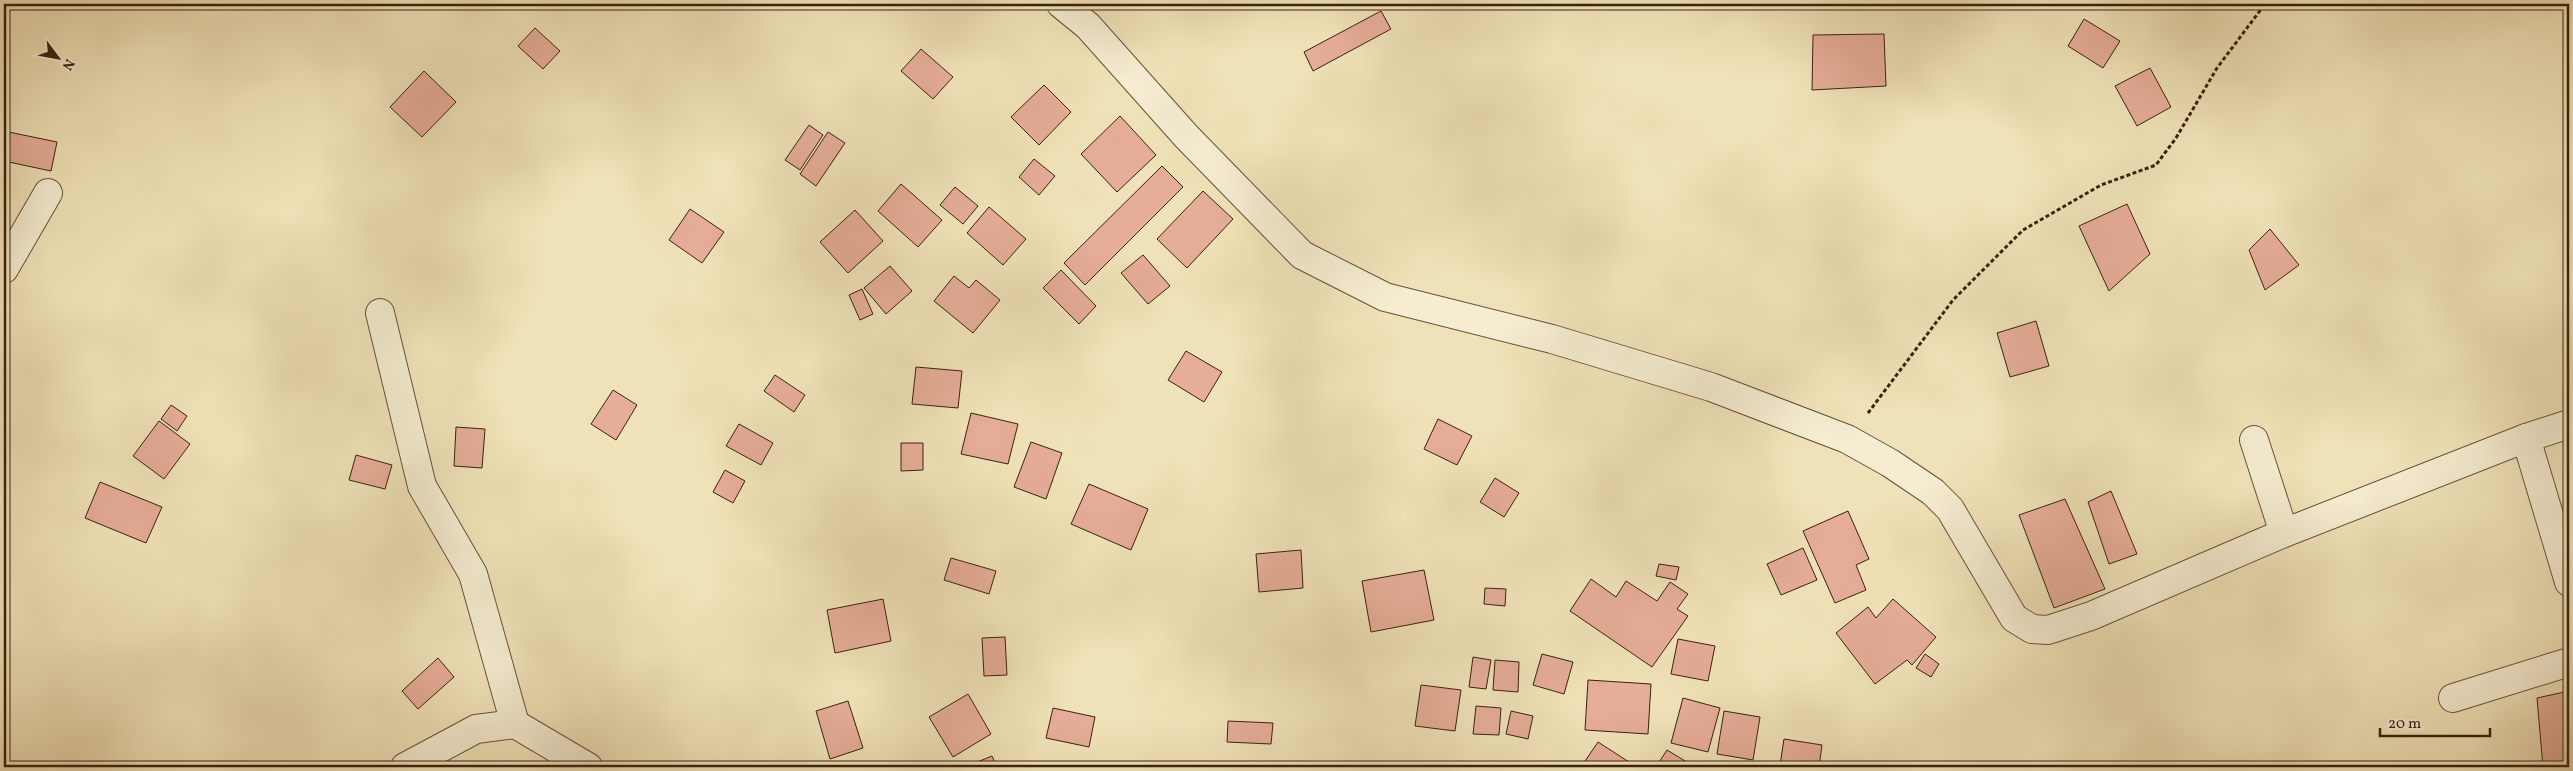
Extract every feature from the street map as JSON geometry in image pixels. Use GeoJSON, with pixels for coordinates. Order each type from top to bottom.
{"type":"FeatureCollection","features":[{"type":"Feature","properties":{"kind":"street"},"geometry":{"type":"LineString","coordinates":[[1061,4],[1088,26],[1186,136],[1302,255],[1385,297],[1552,339],[1702,384],[1847,439],[1890,463],[1939,498],[1950,510],[2014,618],[2032,629],[2048,630],[2091,616],[2284,533],[2526,438],[2569,424]]}},
{"type":"Feature","properties":{"kind":"street"},"geometry":{"type":"LineString","coordinates":[[4,269],[48,193]]}},
{"type":"Feature","properties":{"kind":"street"},"geometry":{"type":"LineString","coordinates":[[380,312],[422,486],[473,574],[515,724]]}},
{"type":"Feature","properties":{"kind":"street"},"geometry":{"type":"LineString","coordinates":[[2526,438],[2569,582]]}},
{"type":"Feature","properties":{"kind":"street"},"geometry":{"type":"LineString","coordinates":[[2254,440],[2284,533]]}},
{"type":"Feature","properties":{"kind":"street"},"geometry":{"type":"LineString","coordinates":[[2453,698],[2569,662]]}},
{"type":"Feature","properties":{"kind":"street"},"geometry":{"type":"LineString","coordinates":[[405,767],[476,729],[515,724],[588,767]]}},
{"type":"Feature","properties":{"kind":"path"},"geometry":{"type":"LineString","coordinates":[[1847,439],[1898,376],[1953,300],[2023,230],[2101,185],[2156,165],[2176,138],[2217,68],[2265,4]]}},
{"type":"Feature","properties":{"kind":"building"},"geometry":{"type":"Polygon","coordinates":[[[1381,11],[1391,29],[1313,71],[1304,52],[1381,11]]]}},
{"type":"Feature","properties":{"kind":"building"},"geometry":{"type":"Polygon","coordinates":[[[2084,19],[2120,41],[2103,68],[2068,46],[2084,19]]]}},
{"type":"Feature","properties":{"kind":"building"},"geometry":{"type":"Polygon","coordinates":[[[535,28],[560,51],[543,69],[518,46],[535,28]]]}},
{"type":"Feature","properties":{"kind":"building"},"geometry":{"type":"Polygon","coordinates":[[[1884,34],[1886,86],[1812,90],[1813,35],[1884,34]]]}},
{"type":"Feature","properties":{"kind":"building"},"geometry":{"type":"Polygon","coordinates":[[[921,49],[953,77],[933,99],[901,71],[921,49]]]}},
{"type":"Feature","properties":{"kind":"building"},"geometry":{"type":"Polygon","coordinates":[[[2150,68],[2171,107],[2137,126],[2115,86],[2150,68]]]}},
{"type":"Feature","properties":{"kind":"building"},"geometry":{"type":"Polygon","coordinates":[[[424,71],[456,102],[422,137],[390,107],[424,71]]]}},
{"type":"Feature","properties":{"kind":"building"},"geometry":{"type":"Polygon","coordinates":[[[1044,85],[1071,112],[1039,145],[1011,117],[1044,85]]]}},
{"type":"Feature","properties":{"kind":"building"},"geometry":{"type":"Polygon","coordinates":[[[1120,116],[1156,155],[1117,192],[1081,154],[1120,116]]]}},
{"type":"Feature","properties":{"kind":"building"},"geometry":{"type":"Polygon","coordinates":[[[809,125],[823,135],[800,170],[785,160],[809,125]]]}},
{"type":"Feature","properties":{"kind":"building"},"geometry":{"type":"Polygon","coordinates":[[[4,131],[57,142],[51,171],[4,161],[4,131]]]}},
{"type":"Feature","properties":{"kind":"building"},"geometry":{"type":"Polygon","coordinates":[[[828,132],[845,143],[816,186],[800,174],[828,132]]]}},
{"type":"Feature","properties":{"kind":"building"},"geometry":{"type":"Polygon","coordinates":[[[1034,159],[1055,176],[1039,195],[1019,177],[1034,159]]]}},
{"type":"Feature","properties":{"kind":"building"},"geometry":{"type":"Polygon","coordinates":[[[1162,166],[1183,187],[1085,285],[1064,263],[1162,166]]]}},
{"type":"Feature","properties":{"kind":"building"},"geometry":{"type":"Polygon","coordinates":[[[901,184],[942,220],[918,247],[878,211],[901,184]]]}},
{"type":"Feature","properties":{"kind":"building"},"geometry":{"type":"Polygon","coordinates":[[[955,187],[978,206],[963,224],[940,205],[955,187]]]}},
{"type":"Feature","properties":{"kind":"building"},"geometry":{"type":"Polygon","coordinates":[[[1203,191],[1233,219],[1187,268],[1157,239],[1203,191]]]}},
{"type":"Feature","properties":{"kind":"building"},"geometry":{"type":"Polygon","coordinates":[[[2127,204],[2150,254],[2109,291],[2079,226],[2127,204]]]}},
{"type":"Feature","properties":{"kind":"building"},"geometry":{"type":"Polygon","coordinates":[[[989,207],[1026,239],[1003,265],[967,233],[989,207]]]}},
{"type":"Feature","properties":{"kind":"building"},"geometry":{"type":"Polygon","coordinates":[[[690,209],[724,232],[702,263],[669,240],[690,209]]]}},
{"type":"Feature","properties":{"kind":"building"},"geometry":{"type":"Polygon","coordinates":[[[855,210],[883,241],[848,273],[820,242],[855,210]]]}},
{"type":"Feature","properties":{"kind":"building"},"geometry":{"type":"Polygon","coordinates":[[[2270,229],[2299,265],[2265,290],[2249,250],[2270,229]]]}},
{"type":"Feature","properties":{"kind":"building"},"geometry":{"type":"Polygon","coordinates":[[[1143,255],[1170,286],[1148,304],[1121,273],[1143,255]]]}},
{"type":"Feature","properties":{"kind":"building"},"geometry":{"type":"Polygon","coordinates":[[[890,266],[912,291],[886,314],[864,288],[890,266]]]}},
{"type":"Feature","properties":{"kind":"building"},"geometry":{"type":"Polygon","coordinates":[[[1061,270],[1096,306],[1079,324],[1043,288],[1061,270]]]}},
{"type":"Feature","properties":{"kind":"building"},"geometry":{"type":"Polygon","coordinates":[[[954,276],[969,288],[976,280],[1000,300],[973,333],[934,301],[954,276]]]}},
{"type":"Feature","properties":{"kind":"building"},"geometry":{"type":"Polygon","coordinates":[[[862,289],[873,314],[860,320],[849,295],[862,289]]]}},
{"type":"Feature","properties":{"kind":"building"},"geometry":{"type":"Polygon","coordinates":[[[2036,321],[2049,366],[2010,377],[1997,333],[2036,321]]]}},
{"type":"Feature","properties":{"kind":"building"},"geometry":{"type":"Polygon","coordinates":[[[1186,351],[1222,372],[1204,402],[1168,380],[1186,351]]]}},
{"type":"Feature","properties":{"kind":"building"},"geometry":{"type":"Polygon","coordinates":[[[916,367],[962,371],[958,408],[912,404],[916,367]]]}},
{"type":"Feature","properties":{"kind":"building"},"geometry":{"type":"Polygon","coordinates":[[[775,375],[805,395],[794,412],[764,391],[775,375]]]}},
{"type":"Feature","properties":{"kind":"building"},"geometry":{"type":"Polygon","coordinates":[[[613,390],[637,405],[616,440],[591,424],[613,390]]]}},
{"type":"Feature","properties":{"kind":"building"},"geometry":{"type":"Polygon","coordinates":[[[171,405],[187,416],[177,431],[161,419],[171,405]]]}},
{"type":"Feature","properties":{"kind":"building"},"geometry":{"type":"Polygon","coordinates":[[[971,413],[1018,424],[1008,464],[961,454],[971,413]]]}},
{"type":"Feature","properties":{"kind":"building"},"geometry":{"type":"Polygon","coordinates":[[[1438,419],[1472,436],[1457,465],[1424,449],[1438,419]]]}},
{"type":"Feature","properties":{"kind":"building"},"geometry":{"type":"Polygon","coordinates":[[[159,421],[190,444],[164,479],[133,456],[159,421]]]}},
{"type":"Feature","properties":{"kind":"building"},"geometry":{"type":"Polygon","coordinates":[[[739,424],[773,443],[761,465],[726,446],[739,424]]]}},
{"type":"Feature","properties":{"kind":"building"},"geometry":{"type":"Polygon","coordinates":[[[456,427],[485,429],[482,468],[454,466],[456,427]]]}},
{"type":"Feature","properties":{"kind":"building"},"geometry":{"type":"Polygon","coordinates":[[[1031,442],[1062,453],[1046,499],[1014,487],[1031,442]]]}},
{"type":"Feature","properties":{"kind":"building"},"geometry":{"type":"Polygon","coordinates":[[[901,443],[923,443],[923,470],[901,471],[901,443]]]}},
{"type":"Feature","properties":{"kind":"building"},"geometry":{"type":"Polygon","coordinates":[[[356,455],[392,465],[385,489],[349,480],[356,455]]]}},
{"type":"Feature","properties":{"kind":"building"},"geometry":{"type":"Polygon","coordinates":[[[725,470],[745,481],[733,503],[713,492],[725,470]]]}},
{"type":"Feature","properties":{"kind":"building"},"geometry":{"type":"Polygon","coordinates":[[[1495,478],[1519,493],[1504,517],[1480,502],[1495,478]]]}},
{"type":"Feature","properties":{"kind":"building"},"geometry":{"type":"Polygon","coordinates":[[[100,482],[162,507],[146,543],[85,518],[100,482]]]}},
{"type":"Feature","properties":{"kind":"building"},"geometry":{"type":"Polygon","coordinates":[[[1089,484],[1148,509],[1131,550],[1071,524],[1089,484]]]}},
{"type":"Feature","properties":{"kind":"building"},"geometry":{"type":"Polygon","coordinates":[[[2111,491],[2137,554],[2109,564],[2088,502],[2111,491]]]}},
{"type":"Feature","properties":{"kind":"building"},"geometry":{"type":"Polygon","coordinates":[[[2065,499],[2105,589],[2054,608],[2019,515],[2065,499]]]}},
{"type":"Feature","properties":{"kind":"building"},"geometry":{"type":"Polygon","coordinates":[[[1848,511],[1869,559],[1856,565],[1866,590],[1835,603],[1803,531],[1848,511]]]}},
{"type":"Feature","properties":{"kind":"building"},"geometry":{"type":"Polygon","coordinates":[[[1803,548],[1817,580],[1781,595],[1767,564],[1803,548]]]}},
{"type":"Feature","properties":{"kind":"building"},"geometry":{"type":"Polygon","coordinates":[[[1301,550],[1303,588],[1259,592],[1256,554],[1301,550]]]}},
{"type":"Feature","properties":{"kind":"building"},"geometry":{"type":"Polygon","coordinates":[[[951,558],[996,571],[989,594],[944,580],[951,558]]]}},
{"type":"Feature","properties":{"kind":"building"},"geometry":{"type":"Polygon","coordinates":[[[1659,564],[1679,567],[1676,580],[1656,576],[1659,564]]]}},
{"type":"Feature","properties":{"kind":"building"},"geometry":{"type":"Polygon","coordinates":[[[1424,570],[1434,620],[1371,632],[1362,581],[1424,570]]]}},
{"type":"Feature","properties":{"kind":"building"},"geometry":{"type":"Polygon","coordinates":[[[1591,579],[1616,597],[1626,581],[1657,601],[1670,582],[1688,594],[1677,609],[1688,616],[1652,667],[1570,611],[1591,579]]]}},
{"type":"Feature","properties":{"kind":"building"},"geometry":{"type":"Polygon","coordinates":[[[1485,588],[1506,589],[1505,606],[1484,604],[1485,588]]]}},
{"type":"Feature","properties":{"kind":"building"},"geometry":{"type":"Polygon","coordinates":[[[883,599],[891,641],[835,653],[827,610],[883,599]]]}},
{"type":"Feature","properties":{"kind":"building"},"geometry":{"type":"Polygon","coordinates":[[[1893,599],[1936,637],[1912,665],[1907,660],[1875,684],[1836,633],[1868,607],[1876,618],[1893,599]]]}},
{"type":"Feature","properties":{"kind":"building"},"geometry":{"type":"Polygon","coordinates":[[[1005,637],[1007,675],[984,676],[982,638],[1005,637]]]}},
{"type":"Feature","properties":{"kind":"building"},"geometry":{"type":"Polygon","coordinates":[[[1678,639],[1715,646],[1708,681],[1671,674],[1678,639]]]}},
{"type":"Feature","properties":{"kind":"building"},"geometry":{"type":"Polygon","coordinates":[[[1542,654],[1573,662],[1564,694],[1533,685],[1542,654]]]}},
{"type":"Feature","properties":{"kind":"building"},"geometry":{"type":"Polygon","coordinates":[[[1925,654],[1939,664],[1931,677],[1916,668],[1925,654]]]}},
{"type":"Feature","properties":{"kind":"building"},"geometry":{"type":"Polygon","coordinates":[[[1473,657],[1491,660],[1486,689],[1469,687],[1473,657]]]}},
{"type":"Feature","properties":{"kind":"building"},"geometry":{"type":"Polygon","coordinates":[[[438,658],[454,677],[418,709],[402,691],[438,658]]]}},
{"type":"Feature","properties":{"kind":"building"},"geometry":{"type":"Polygon","coordinates":[[[1495,660],[1519,662],[1518,692],[1493,690],[1495,660]]]}},
{"type":"Feature","properties":{"kind":"building"},"geometry":{"type":"Polygon","coordinates":[[[1588,680],[1651,684],[1648,734],[1585,730],[1588,680]]]}},
{"type":"Feature","properties":{"kind":"building"},"geometry":{"type":"Polygon","coordinates":[[[1421,685],[1461,690],[1455,731],[1415,726],[1421,685]]]}},
{"type":"Feature","properties":{"kind":"building"},"geometry":{"type":"Polygon","coordinates":[[[2569,691],[2569,767],[2543,767],[2537,698],[2569,691]]]}},
{"type":"Feature","properties":{"kind":"building"},"geometry":{"type":"Polygon","coordinates":[[[968,694],[991,734],[953,757],[929,717],[968,694]]]}},
{"type":"Feature","properties":{"kind":"building"},"geometry":{"type":"Polygon","coordinates":[[[1683,698],[1720,708],[1708,752],[1671,743],[1683,698]]]}},
{"type":"Feature","properties":{"kind":"building"},"geometry":{"type":"Polygon","coordinates":[[[848,701],[863,748],[830,759],[816,711],[848,701]]]}},
{"type":"Feature","properties":{"kind":"building"},"geometry":{"type":"Polygon","coordinates":[[[1476,706],[1501,708],[1499,735],[1473,734],[1476,706]]]}},
{"type":"Feature","properties":{"kind":"building"},"geometry":{"type":"Polygon","coordinates":[[[1053,708],[1095,717],[1089,747],[1046,738],[1053,708]]]}},
{"type":"Feature","properties":{"kind":"building"},"geometry":{"type":"Polygon","coordinates":[[[1511,711],[1533,716],[1528,739],[1506,734],[1511,711]]]}},
{"type":"Feature","properties":{"kind":"building"},"geometry":{"type":"Polygon","coordinates":[[[1724,711],[1760,717],[1753,760],[1717,754],[1724,711]]]}},
{"type":"Feature","properties":{"kind":"building"},"geometry":{"type":"Polygon","coordinates":[[[1228,721],[1273,723],[1271,744],[1227,742],[1228,721]]]}},
{"type":"Feature","properties":{"kind":"building"},"geometry":{"type":"Polygon","coordinates":[[[1784,739],[1822,745],[1819,767],[1780,765],[1784,739]]]}},
{"type":"Feature","properties":{"kind":"building"},"geometry":{"type":"Polygon","coordinates":[[[1598,742],[1629,762],[1626,767],[1581,767],[1598,742]]]}},
{"type":"Feature","properties":{"kind":"building"},"geometry":{"type":"Polygon","coordinates":[[[1667,750],[1695,767],[1656,767],[1667,750]]]}},
{"type":"Feature","properties":{"kind":"building"},"geometry":{"type":"Polygon","coordinates":[[[992,756],[997,767],[965,767],[992,756]]]}}]}
